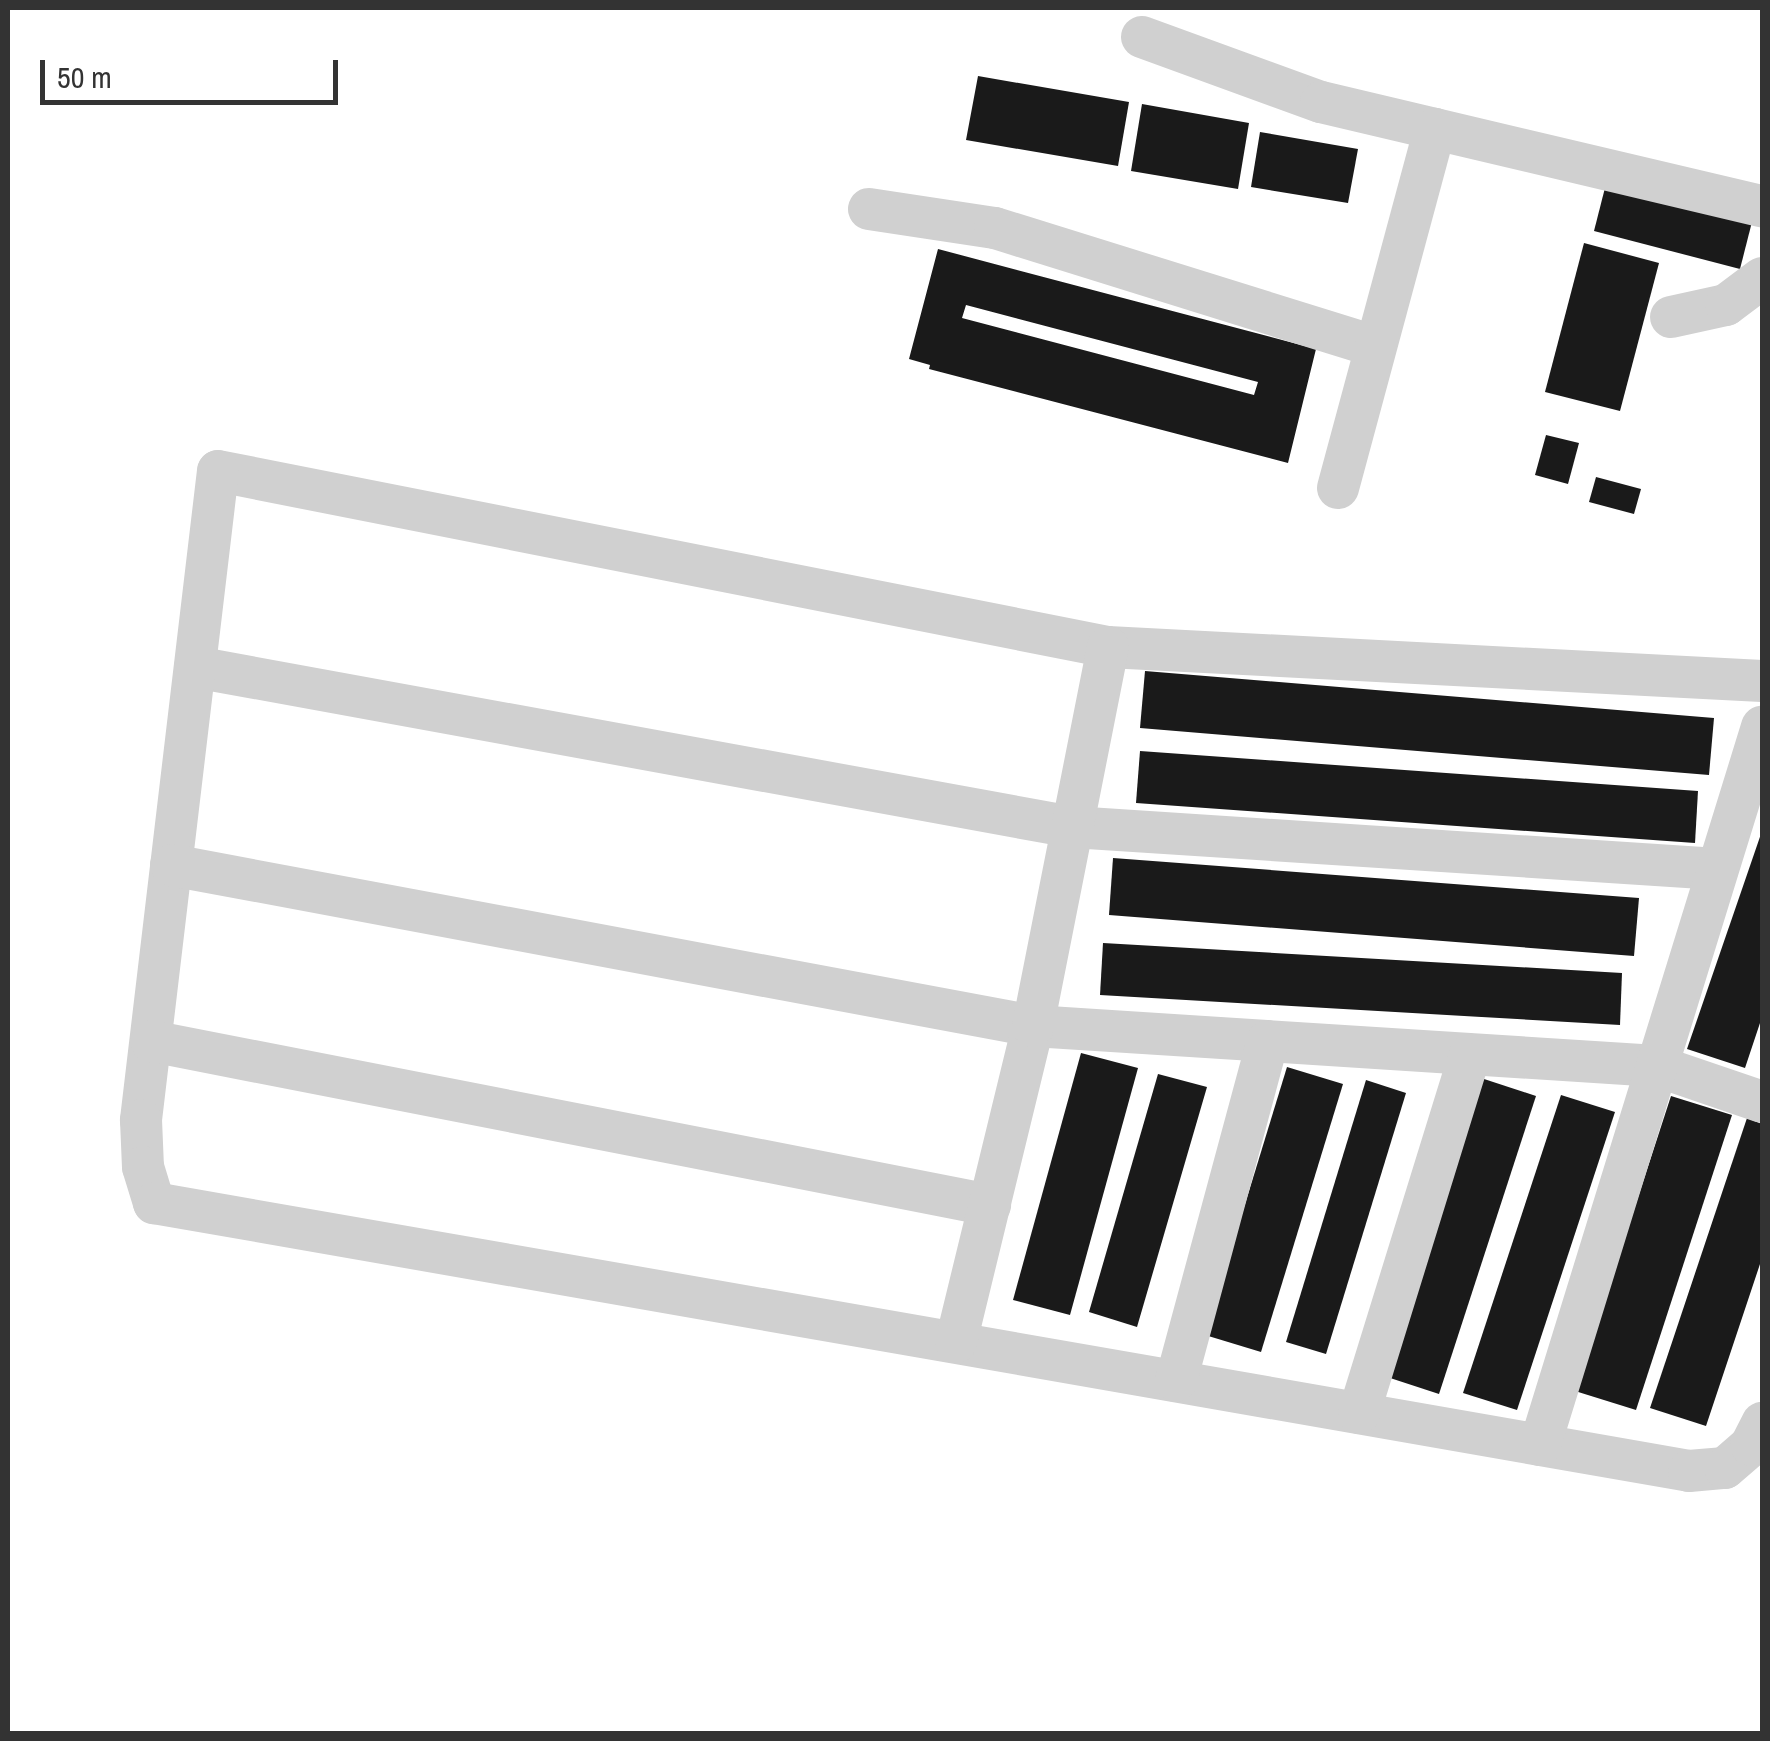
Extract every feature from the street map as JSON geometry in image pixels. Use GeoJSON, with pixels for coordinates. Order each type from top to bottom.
{"type":"FeatureCollection","features":[{"type":"Feature","properties":{"kind":"street"},"geometry":{"type":"LineString","coordinates":[[1142,37],[1322,102],[1762,206]]}},
{"type":"Feature","properties":{"kind":"street"},"geometry":{"type":"LineString","coordinates":[[1338,488],[1435,129]]}},
{"type":"Feature","properties":{"kind":"street"},"geometry":{"type":"LineString","coordinates":[[869,208],[996,228],[1374,346]]}},
{"type":"Feature","properties":{"kind":"street"},"geometry":{"type":"LineString","coordinates":[[1671,317],[1726,305],[1762,278]]}},
{"type":"Feature","properties":{"kind":"street"},"geometry":{"type":"LineString","coordinates":[[1762,681],[1108,647],[218,472],[142,1120],[144,1167],[154,1203],[1689,1471],[1725,1468],[1752,1444],[1762,1423]]}},
{"type":"Feature","properties":{"kind":"street"},"geometry":{"type":"LineString","coordinates":[[956,1342],[1033,1026],[1108,647]]}},
{"type":"Feature","properties":{"kind":"street"},"geometry":{"type":"LineString","coordinates":[[195,667],[1072,827],[1718,869]]}},
{"type":"Feature","properties":{"kind":"street"},"geometry":{"type":"LineString","coordinates":[[1540,1444],[1762,727]]}},
{"type":"Feature","properties":{"kind":"street"},"geometry":{"type":"LineString","coordinates":[[171,866],[1033,1026],[1658,1066],[1762,1102]]}},
{"type":"Feature","properties":{"kind":"street"},"geometry":{"type":"LineString","coordinates":[[151,1041],[990,1205]]}},
{"type":"Feature","properties":{"kind":"street"},"geometry":{"type":"LineString","coordinates":[[1176,1381],[1268,1041]]}},
{"type":"Feature","properties":{"kind":"street"},"geometry":{"type":"LineString","coordinates":[[1359,1413],[1470,1054]]}},
{"type":"Feature","properties":{"kind":"building"},"geometry":{"type":"Polygon","coordinates":[[[978,76],[1129,102],[1118,166],[966,140],[978,76]]]}},
{"type":"Feature","properties":{"kind":"building"},"geometry":{"type":"Polygon","coordinates":[[[1142,104],[1249,123],[1238,189],[1131,171],[1142,104]]]}},
{"type":"Feature","properties":{"kind":"building"},"geometry":{"type":"Polygon","coordinates":[[[1260,132],[1358,149],[1348,203],[1251,187],[1260,132]]]}},
{"type":"Feature","properties":{"kind":"building"},"geometry":{"type":"Polygon","coordinates":[[[1608,176],[1754,214],[1740,269],[1594,231],[1608,176]]]}},
{"type":"Feature","properties":{"kind":"building"},"geometry":{"type":"Polygon","coordinates":[[[1584,243],[1659,263],[1620,411],[1545,392],[1584,243]]]}},
{"type":"Feature","properties":{"kind":"building"},"geometry":{"type":"Polygon","coordinates":[[[938,249],[1316,349],[1288,463],[929,369],[930,365],[909,359],[938,249]],[[966,305],[962,318],[1254,395],[1258,382],[966,305]]]}},
{"type":"Feature","properties":{"kind":"building"},"geometry":{"type":"Polygon","coordinates":[[[1546,435],[1579,443],[1568,484],[1535,475],[1546,435]]]}},
{"type":"Feature","properties":{"kind":"building"},"geometry":{"type":"Polygon","coordinates":[[[1596,477],[1641,489],[1634,514],[1589,502],[1596,477]]]}},
{"type":"Feature","properties":{"kind":"building"},"geometry":{"type":"Polygon","coordinates":[[[1145,671],[1714,718],[1709,775],[1140,728],[1145,671]]]}},
{"type":"Feature","properties":{"kind":"building"},"geometry":{"type":"Polygon","coordinates":[[[1140,751],[1698,791],[1695,843],[1136,803],[1140,751]]]}},
{"type":"Feature","properties":{"kind":"building"},"geometry":{"type":"Polygon","coordinates":[[[1762,831],[1762,1017],[1745,1068],[1687,1049],[1762,831]]]}},
{"type":"Feature","properties":{"kind":"building"},"geometry":{"type":"Polygon","coordinates":[[[1113,858],[1639,898],[1634,956],[1109,915],[1113,858]]]}},
{"type":"Feature","properties":{"kind":"building"},"geometry":{"type":"Polygon","coordinates":[[[1103,943],[1622,973],[1620,1025],[1100,995],[1103,943]]]}},
{"type":"Feature","properties":{"kind":"building"},"geometry":{"type":"Polygon","coordinates":[[[1081,1053],[1138,1068],[1070,1315],[1013,1300],[1081,1053]]]}},
{"type":"Feature","properties":{"kind":"building"},"geometry":{"type":"Polygon","coordinates":[[[1287,1067],[1343,1084],[1261,1352],[1205,1335],[1287,1067]]]}},
{"type":"Feature","properties":{"kind":"building"},"geometry":{"type":"Polygon","coordinates":[[[1158,1074],[1207,1087],[1137,1327],[1089,1312],[1158,1074]]]}},
{"type":"Feature","properties":{"kind":"building"},"geometry":{"type":"Polygon","coordinates":[[[1481,1078],[1536,1096],[1439,1394],[1384,1376],[1481,1078]]]}},
{"type":"Feature","properties":{"kind":"building"},"geometry":{"type":"Polygon","coordinates":[[[1366,1080],[1406,1093],[1326,1354],[1286,1342],[1366,1080]]]}},
{"type":"Feature","properties":{"kind":"building"},"geometry":{"type":"Polygon","coordinates":[[[1561,1095],[1615,1112],[1517,1410],[1463,1393],[1561,1095]]]}},
{"type":"Feature","properties":{"kind":"building"},"geometry":{"type":"Polygon","coordinates":[[[1671,1096],[1732,1115],[1636,1410],[1575,1391],[1671,1096]]]}},
{"type":"Feature","properties":{"kind":"building"},"geometry":{"type":"Polygon","coordinates":[[[1747,1118],[1762,1124],[1762,1258],[1706,1426],[1650,1408],[1747,1118]]]}}]}
